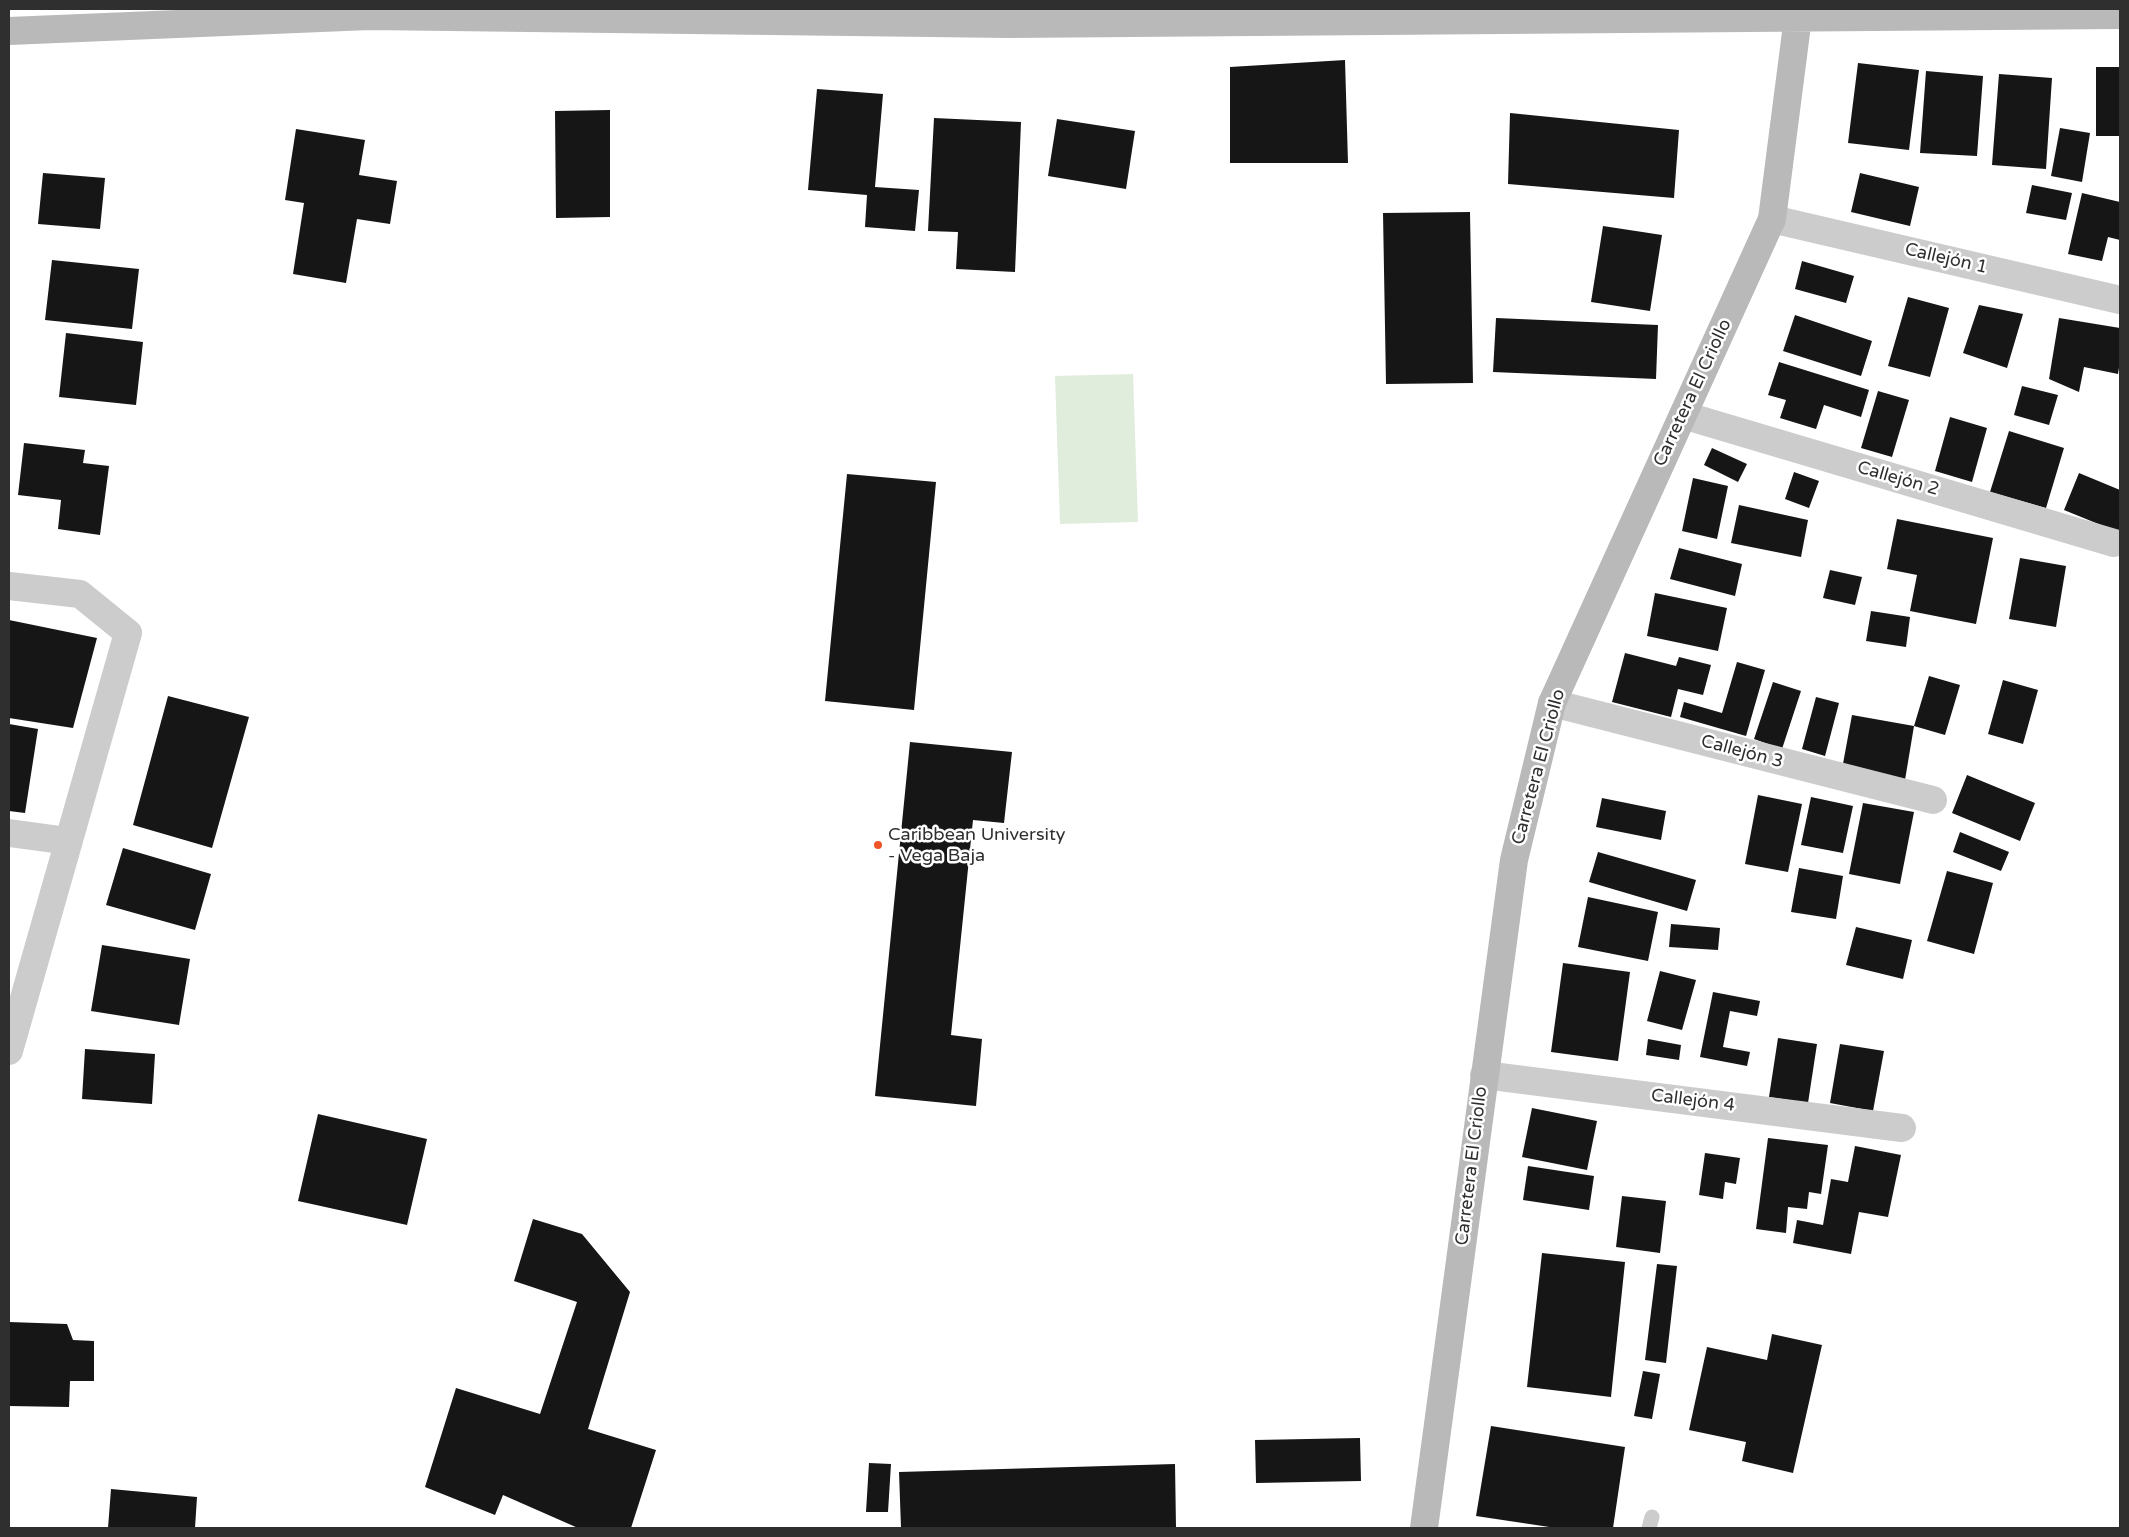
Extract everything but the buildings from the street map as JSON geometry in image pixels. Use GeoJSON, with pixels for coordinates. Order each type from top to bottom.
{"type":"FeatureCollection","features":[{"type":"Feature","properties":{"kind":"street"},"geometry":{"type":"LineString","coordinates":[[9,31],[369,16],[1009,24],[2120,15]]}},
{"type":"Feature","properties":{"kind":"street","name":"Carretera El Criollo"},"geometry":{"type":"LineString","coordinates":[[1424,1528],[1514,860],[1552,702],[1772,219],[1798,17]]}},
{"type":"Feature","properties":{"kind":"street","name":"Callejón 1"},"geometry":{"type":"LineString","coordinates":[[1772,219],[2120,300]]}},
{"type":"Feature","properties":{"kind":"street","name":"Callejón 2"},"geometry":{"type":"LineString","coordinates":[[1682,415],[2114,543]]}},
{"type":"Feature","properties":{"kind":"street"},"geometry":{"type":"LineString","coordinates":[[9,586],[80,594],[128,633],[9,1051]]}},
{"type":"Feature","properties":{"kind":"street","name":"Callejón 3"},"geometry":{"type":"LineString","coordinates":[[1552,702],[1933,800]]}},
{"type":"Feature","properties":{"kind":"street"},"geometry":{"type":"LineString","coordinates":[[9,833],[68,841]]}},
{"type":"Feature","properties":{"kind":"street","name":"Callejón 4"},"geometry":{"type":"LineString","coordinates":[[1484,1075],[1902,1128]]}},
{"type":"Feature","properties":{"kind":"green space"},"geometry":{"type":"Polygon","coordinates":[[[1133,374],[1138,522],[1060,524],[1055,376],[1133,374]]]}},
{"type":"Feature","properties":{"kind":"place","name":"Caribbean University - Vega Baja"},"geometry":{"type":"Point","coordinates":[878,845]}}]}
